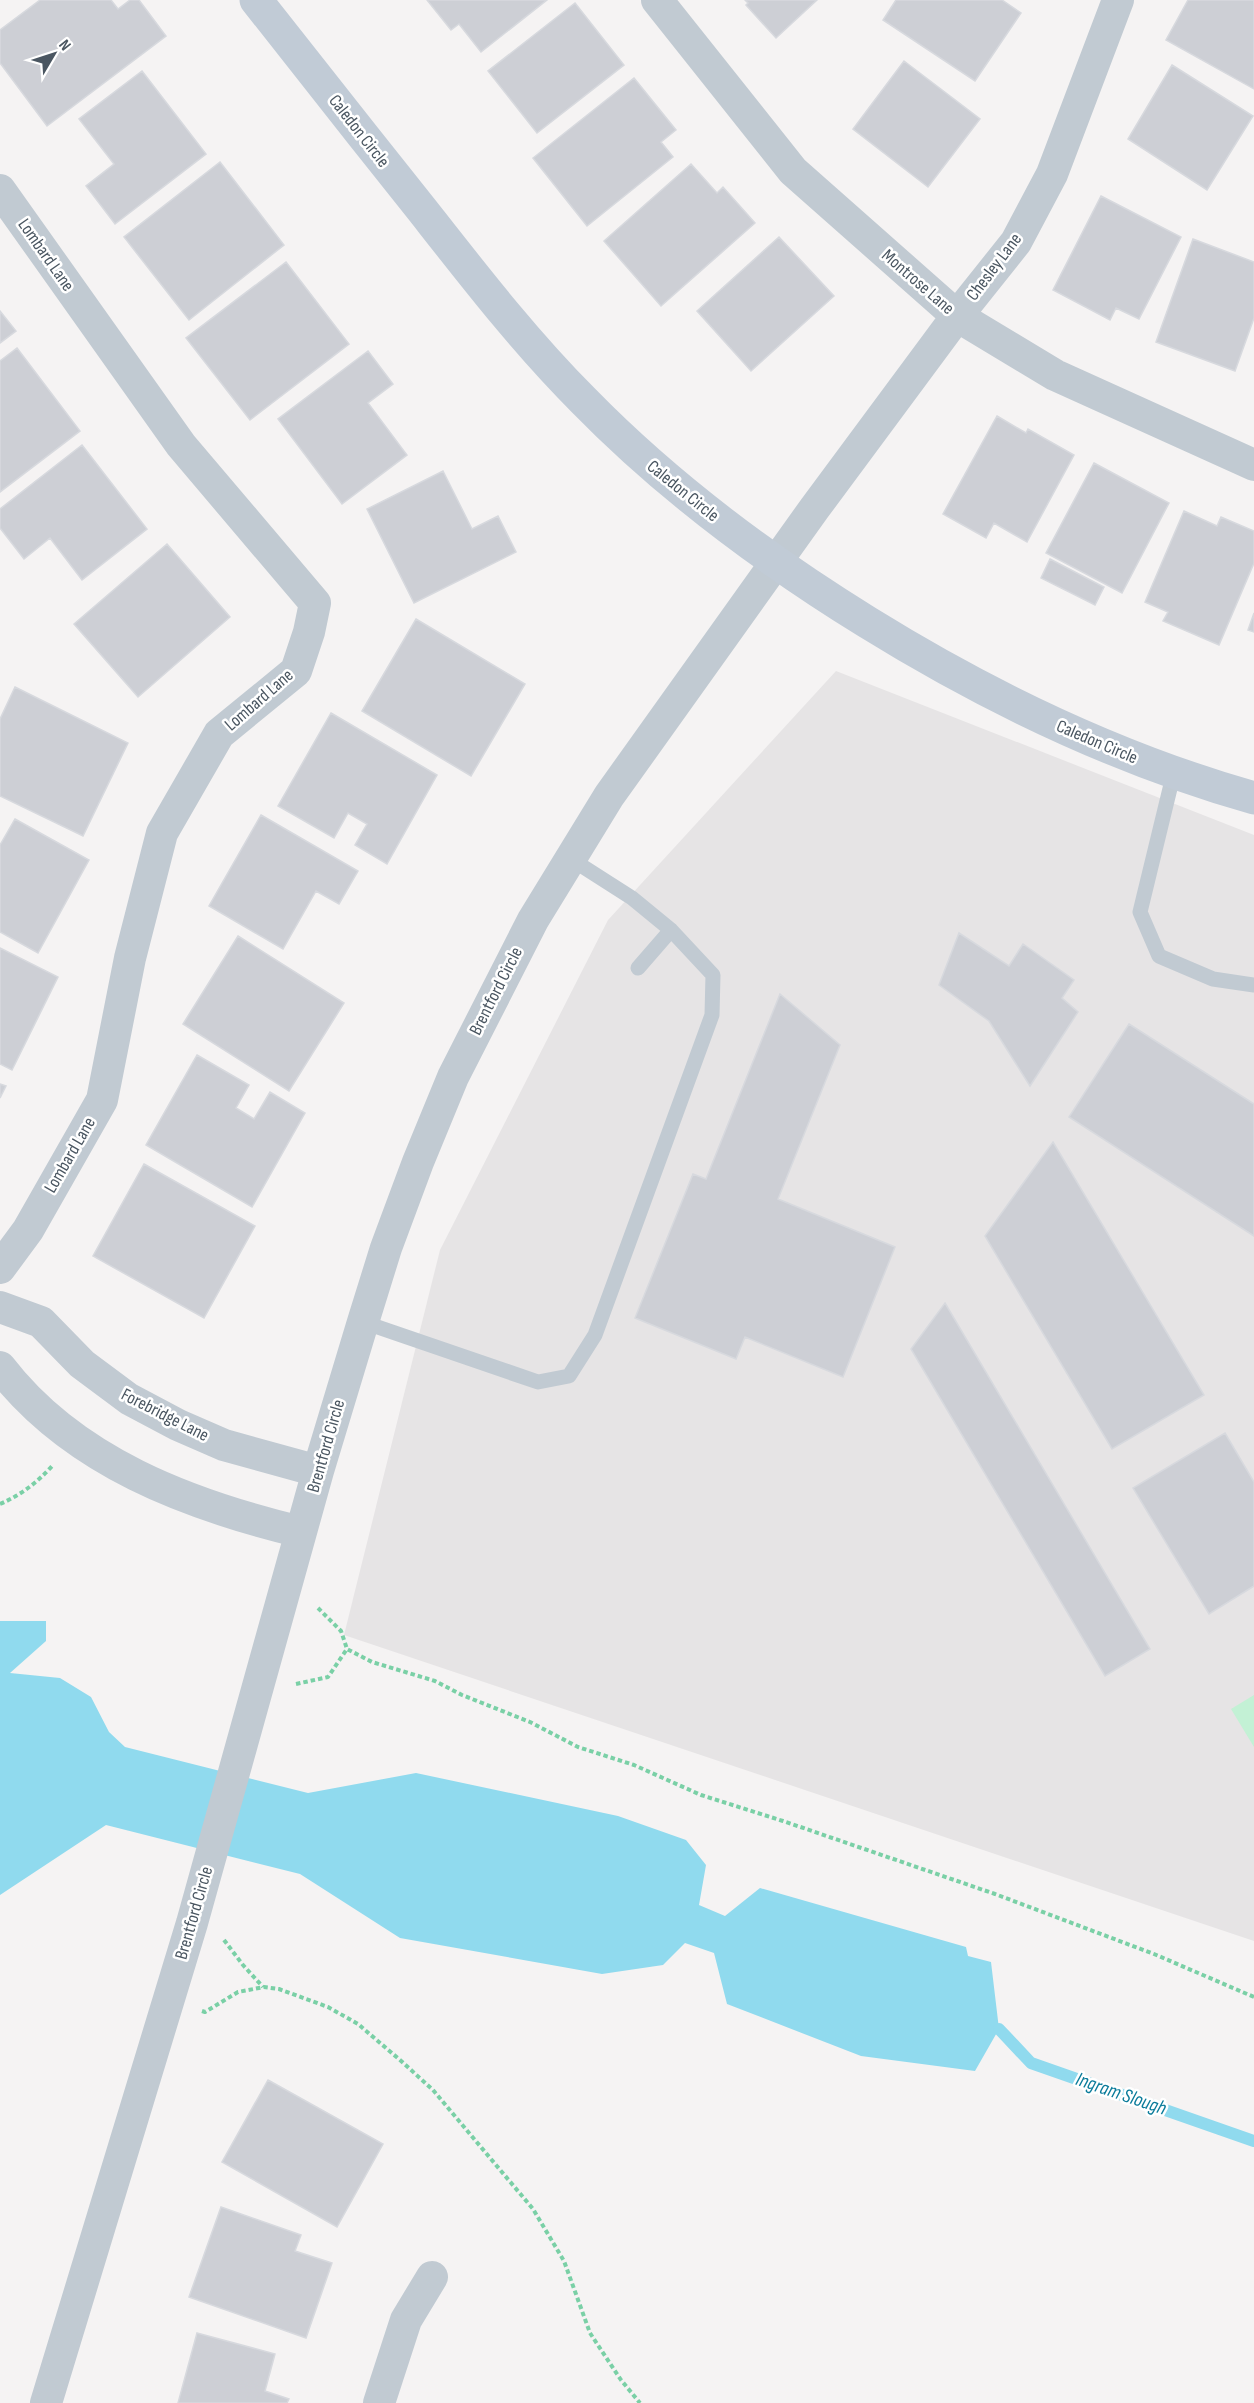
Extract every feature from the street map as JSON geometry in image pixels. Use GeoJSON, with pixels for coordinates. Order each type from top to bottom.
{"type":"FeatureCollection","features":[{"type":"Feature","properties":{"kind":"street","name":"Caledon Circle"},"geometry":{"type":"LineString","coordinates":[[256,0],[527,339],[575,391],[643,458],[776,564],[932,662],[1002,699],[1082,736],[1174,772],[1254,798]]}},
{"type":"Feature","properties":{"kind":"street","name":"Montrose Lane"},"geometry":{"type":"LineString","coordinates":[[657,0],[793,171],[957,316],[1055,375],[1254,465]]}},
{"type":"Feature","properties":{"kind":"street","name":"Chesley Lane"},"geometry":{"type":"LineString","coordinates":[[776,564],[957,316],[1016,242],[1047,183],[1118,0]]}},
{"type":"Feature","properties":{"kind":"street","name":"Lombard Lane"},"geometry":{"type":"LineString","coordinates":[[0,190],[181,445],[315,603],[309,632],[296,671],[219,734],[162,833],[130,958],[102,1100],[28,1230],[0,1268]]}},
{"type":"Feature","properties":{"kind":"street","name":"Brentford Circle"},"geometry":{"type":"LineString","coordinates":[[46,2403],[193,1920],[318,1471],[386,1248],[418,1162],[453,1077],[532,920],[609,796],[776,564]]}},
{"type":"Feature","properties":{"kind":"street","name":"Forebridge Lane"},"geometry":{"type":"LineString","coordinates":[[0,1307],[41,1322],[82,1364],[129,1399],[178,1425],[224,1444],[318,1471]]}},
{"type":"Feature","properties":{"kind":"street"},"geometry":{"type":"LineString","coordinates":[[0,1367],[37,1407],[72,1437],[123,1470],[222,1512],[301,1532]]}},
{"type":"Feature","properties":{"kind":"street"},"geometry":{"type":"LineString","coordinates":[[379,2403],[406,2320],[432,2277]]}},
{"type":"Feature","properties":{"kind":"lane"},"geometry":{"type":"LineString","coordinates":[[1174,772],[1140,912],[1159,956],[1213,979],[1254,985]]}},
{"type":"Feature","properties":{"kind":"lane"},"geometry":{"type":"LineString","coordinates":[[363,1322],[538,1382],[569,1376],[594,1335],[712,1015],[713,975],[671,930],[632,898],[571,859]]}},
{"type":"Feature","properties":{"kind":"lane"},"geometry":{"type":"LineString","coordinates":[[638,968],[671,930]]}},
{"type":"Feature","properties":{"kind":"path"},"geometry":{"type":"LineString","coordinates":[[0,1504],[14,1498],[39,1481],[57,1460],[72,1437]]}},
{"type":"Feature","properties":{"kind":"path"},"geometry":{"type":"LineString","coordinates":[[287,1582],[341,1631],[347,1649],[372,1662],[435,1681],[462,1695],[530,1722],[578,1747],[634,1765],[701,1795],[996,1894],[1154,1954],[1254,1997]]}},
{"type":"Feature","properties":{"kind":"path"},"geometry":{"type":"LineString","coordinates":[[256,1692],[328,1677],[347,1649]]}},
{"type":"Feature","properties":{"kind":"path"},"geometry":{"type":"LineString","coordinates":[[193,1920],[215,1931],[264,1988]]}},
{"type":"Feature","properties":{"kind":"path"},"geometry":{"type":"LineString","coordinates":[[165,2009],[205,2012],[238,1992],[264,1988],[300,1996],[328,2007],[358,2024],[433,2090],[533,2209],[564,2261],[590,2333],[621,2380],[640,2403]]}},
{"type":"Feature","properties":{"kind":"shaded area"},"geometry":{"type":"Polygon","coordinates":[[[836,671],[1254,835],[1254,1941],[344,1635],[440,1250],[608,920],[836,671]]]}},
{"type":"Feature","properties":{"kind":"green space"},"geometry":{"type":"Polygon","coordinates":[[[1254,1695],[1254,1747],[1231,1709],[1254,1695]]]}},
{"type":"Feature","properties":{"kind":"water"},"geometry":{"type":"Polygon","coordinates":[[[0,1621],[46,1621],[46,1641],[10,1673],[60,1678],[91,1697],[109,1732],[125,1747],[308,1793],[416,1773],[618,1816],[686,1840],[706,1865],[699,1905],[725,1916],[760,1888],[966,1947],[968,1956],[991,1962],[999,2029],[975,2071],[861,2056],[727,2004],[714,1953],[685,1943],[663,1965],[602,1974],[400,1938],[300,1874],[106,1825],[0,1895],[0,1621]]]}},
{"type":"Feature","properties":{"kind":"building"},"geometry":{"type":"Polygon","coordinates":[[[40,0],[111,0],[118,9],[130,0],[139,0],[166,36],[47,126],[0,63],[0,30],[40,0]]]}},
{"type":"Feature","properties":{"kind":"building"},"geometry":{"type":"Polygon","coordinates":[[[427,0],[547,0],[481,52],[459,24],[451,30],[427,0]]]}},
{"type":"Feature","properties":{"kind":"building"},"geometry":{"type":"Polygon","coordinates":[[[745,0],[817,0],[776,38],[746,5],[748,3],[745,0]]]}},
{"type":"Feature","properties":{"kind":"building"},"geometry":{"type":"Polygon","coordinates":[[[896,0],[1002,0],[1021,13],[975,81],[883,20],[896,0]]]}},
{"type":"Feature","properties":{"kind":"building"},"geometry":{"type":"Polygon","coordinates":[[[1188,0],[1254,0],[1254,89],[1166,40],[1188,0]]]}},
{"type":"Feature","properties":{"kind":"building"},"geometry":{"type":"Polygon","coordinates":[[[575,3],[624,65],[537,133],[488,71],[575,3]]]}},
{"type":"Feature","properties":{"kind":"building"},"geometry":{"type":"Polygon","coordinates":[[[904,61],[980,119],[928,187],[853,129],[904,61]]]}},
{"type":"Feature","properties":{"kind":"building"},"geometry":{"type":"Polygon","coordinates":[[[1172,65],[1253,116],[1207,190],[1128,139],[1172,65]]]}},
{"type":"Feature","properties":{"kind":"building"},"geometry":{"type":"Polygon","coordinates":[[[142,71],[206,154],[115,224],[86,186],[114,164],[79,119],[142,71]]]}},
{"type":"Feature","properties":{"kind":"building"},"geometry":{"type":"Polygon","coordinates":[[[634,78],[676,130],[661,142],[673,157],[587,226],[533,158],[634,78]]]}},
{"type":"Feature","properties":{"kind":"building"},"geometry":{"type":"Polygon","coordinates":[[[220,162],[284,245],[189,320],[124,237],[220,162]]]}},
{"type":"Feature","properties":{"kind":"building"},"geometry":{"type":"Polygon","coordinates":[[[691,164],[717,193],[723,187],[755,223],[661,306],[604,241],[691,164]]]}},
{"type":"Feature","properties":{"kind":"building"},"geometry":{"type":"Polygon","coordinates":[[[1101,196],[1181,237],[1139,319],[1116,308],[1110,320],[1053,290],[1101,196]]]}},
{"type":"Feature","properties":{"kind":"building"},"geometry":{"type":"Polygon","coordinates":[[[779,237],[834,296],[751,371],[697,311],[779,237]]]}},
{"type":"Feature","properties":{"kind":"building"},"geometry":{"type":"Polygon","coordinates":[[[1193,239],[1254,262],[1254,318],[1235,371],[1156,342],[1193,239]]]}},
{"type":"Feature","properties":{"kind":"building"},"geometry":{"type":"Polygon","coordinates":[[[286,262],[349,344],[250,420],[186,338],[286,262]]]}},
{"type":"Feature","properties":{"kind":"building"},"geometry":{"type":"Polygon","coordinates":[[[0,311],[16,331],[0,343],[0,311]]]}},
{"type":"Feature","properties":{"kind":"building"},"geometry":{"type":"Polygon","coordinates":[[[17,348],[80,431],[0,492],[0,361],[17,348]]]}},
{"type":"Feature","properties":{"kind":"building"},"geometry":{"type":"Polygon","coordinates":[[[368,351],[393,384],[368,403],[407,455],[342,504],[278,419],[368,351]]]}},
{"type":"Feature","properties":{"kind":"building"},"geometry":{"type":"Polygon","coordinates":[[[997,416],[1026,433],[1028,429],[1074,455],[1027,542],[994,523],[986,538],[943,514],[997,416]]]}},
{"type":"Feature","properties":{"kind":"building"},"geometry":{"type":"Polygon","coordinates":[[[82,445],[147,529],[82,580],[50,538],[24,559],[0,528],[0,509],[82,445]]]}},
{"type":"Feature","properties":{"kind":"building"},"geometry":{"type":"Polygon","coordinates":[[[1094,463],[1169,503],[1122,593],[1046,553],[1094,463]]]}},
{"type":"Feature","properties":{"kind":"building"},"geometry":{"type":"Polygon","coordinates":[[[443,471],[472,529],[498,516],[516,552],[414,603],[367,509],[443,471]]]}},
{"type":"Feature","properties":{"kind":"building"},"geometry":{"type":"Polygon","coordinates":[[[1184,511],[1217,526],[1221,517],[1254,531],[1254,563],[1219,645],[1163,621],[1168,612],[1145,602],[1184,511]]]}},
{"type":"Feature","properties":{"kind":"building"},"geometry":{"type":"Polygon","coordinates":[[[167,544],[230,617],[138,697],[74,624],[167,544]]]}},
{"type":"Feature","properties":{"kind":"building"},"geometry":{"type":"Polygon","coordinates":[[[1050,559],[1104,587],[1095,605],[1041,578],[1050,559]]]}},
{"type":"Feature","properties":{"kind":"building"},"geometry":{"type":"Polygon","coordinates":[[[1254,613],[1254,632],[1248,630],[1254,613]]]}},
{"type":"Feature","properties":{"kind":"building"},"geometry":{"type":"Polygon","coordinates":[[[416,619],[525,684],[471,776],[362,711],[416,619]]]}},
{"type":"Feature","properties":{"kind":"building"},"geometry":{"type":"Polygon","coordinates":[[[15,687],[128,743],[83,836],[0,796],[0,719],[15,687]]]}},
{"type":"Feature","properties":{"kind":"building"},"geometry":{"type":"Polygon","coordinates":[[[331,713],[437,775],[387,864],[355,845],[367,824],[348,813],[334,838],[278,806],[331,713]]]}},
{"type":"Feature","properties":{"kind":"building"},"geometry":{"type":"Polygon","coordinates":[[[261,815],[358,871],[339,904],[316,891],[283,949],[209,906],[261,815]]]}},
{"type":"Feature","properties":{"kind":"building"},"geometry":{"type":"Polygon","coordinates":[[[15,819],[89,860],[38,953],[0,932],[0,845],[15,819]]]}},
{"type":"Feature","properties":{"kind":"building"},"geometry":{"type":"Polygon","coordinates":[[[959,933],[1009,966],[1023,944],[1074,980],[1062,998],[1078,1012],[1030,1086],[989,1021],[939,985],[959,933]]]}},
{"type":"Feature","properties":{"kind":"building"},"geometry":{"type":"Polygon","coordinates":[[[238,936],[344,1003],[289,1091],[183,1024],[238,936]]]}},
{"type":"Feature","properties":{"kind":"building"},"geometry":{"type":"Polygon","coordinates":[[[0,948],[58,977],[12,1070],[0,1064],[0,948]]]}},
{"type":"Feature","properties":{"kind":"building"},"geometry":{"type":"Polygon","coordinates":[[[780,994],[840,1045],[778,1199],[895,1247],[843,1377],[745,1337],[736,1359],[635,1318],[693,1174],[706,1179],[780,994]]]}},
{"type":"Feature","properties":{"kind":"building"},"geometry":{"type":"Polygon","coordinates":[[[1129,1024],[1254,1104],[1254,1236],[1069,1117],[1129,1024]]]}},
{"type":"Feature","properties":{"kind":"building"},"geometry":{"type":"Polygon","coordinates":[[[197,1055],[249,1085],[236,1108],[254,1119],[270,1092],[305,1113],[252,1207],[146,1145],[197,1055]]]}},
{"type":"Feature","properties":{"kind":"building"},"geometry":{"type":"Polygon","coordinates":[[[0,1084],[6,1086],[0,1098],[0,1084]]]}},
{"type":"Feature","properties":{"kind":"building"},"geometry":{"type":"Polygon","coordinates":[[[1053,1142],[1204,1395],[1112,1449],[985,1236],[1053,1142]]]}},
{"type":"Feature","properties":{"kind":"building"},"geometry":{"type":"Polygon","coordinates":[[[144,1164],[255,1226],[204,1318],[93,1256],[144,1164]]]}},
{"type":"Feature","properties":{"kind":"building"},"geometry":{"type":"Polygon","coordinates":[[[945,1303],[1150,1649],[1105,1676],[911,1349],[945,1303]]]}},
{"type":"Feature","properties":{"kind":"building"},"geometry":{"type":"Polygon","coordinates":[[[1225,1433],[1254,1482],[1254,1586],[1209,1614],[1133,1488],[1225,1433]]]}},
{"type":"Feature","properties":{"kind":"building"},"geometry":{"type":"Polygon","coordinates":[[[268,2080],[383,2144],[337,2227],[222,2162],[268,2080]]]}},
{"type":"Feature","properties":{"kind":"building"},"geometry":{"type":"Polygon","coordinates":[[[221,2207],[301,2235],[295,2251],[332,2263],[306,2338],[189,2297],[221,2207]]]}},
{"type":"Feature","properties":{"kind":"building"},"geometry":{"type":"Polygon","coordinates":[[[197,2333],[275,2354],[265,2391],[289,2399],[287,2403],[178,2403],[197,2333]]]}},
{"type":"Feature","properties":{"kind":"waterway","name":"Ingram Slough"},"geometry":{"type":"LineString","coordinates":[[999,2029],[1031,2063],[1254,2141]]}}]}
